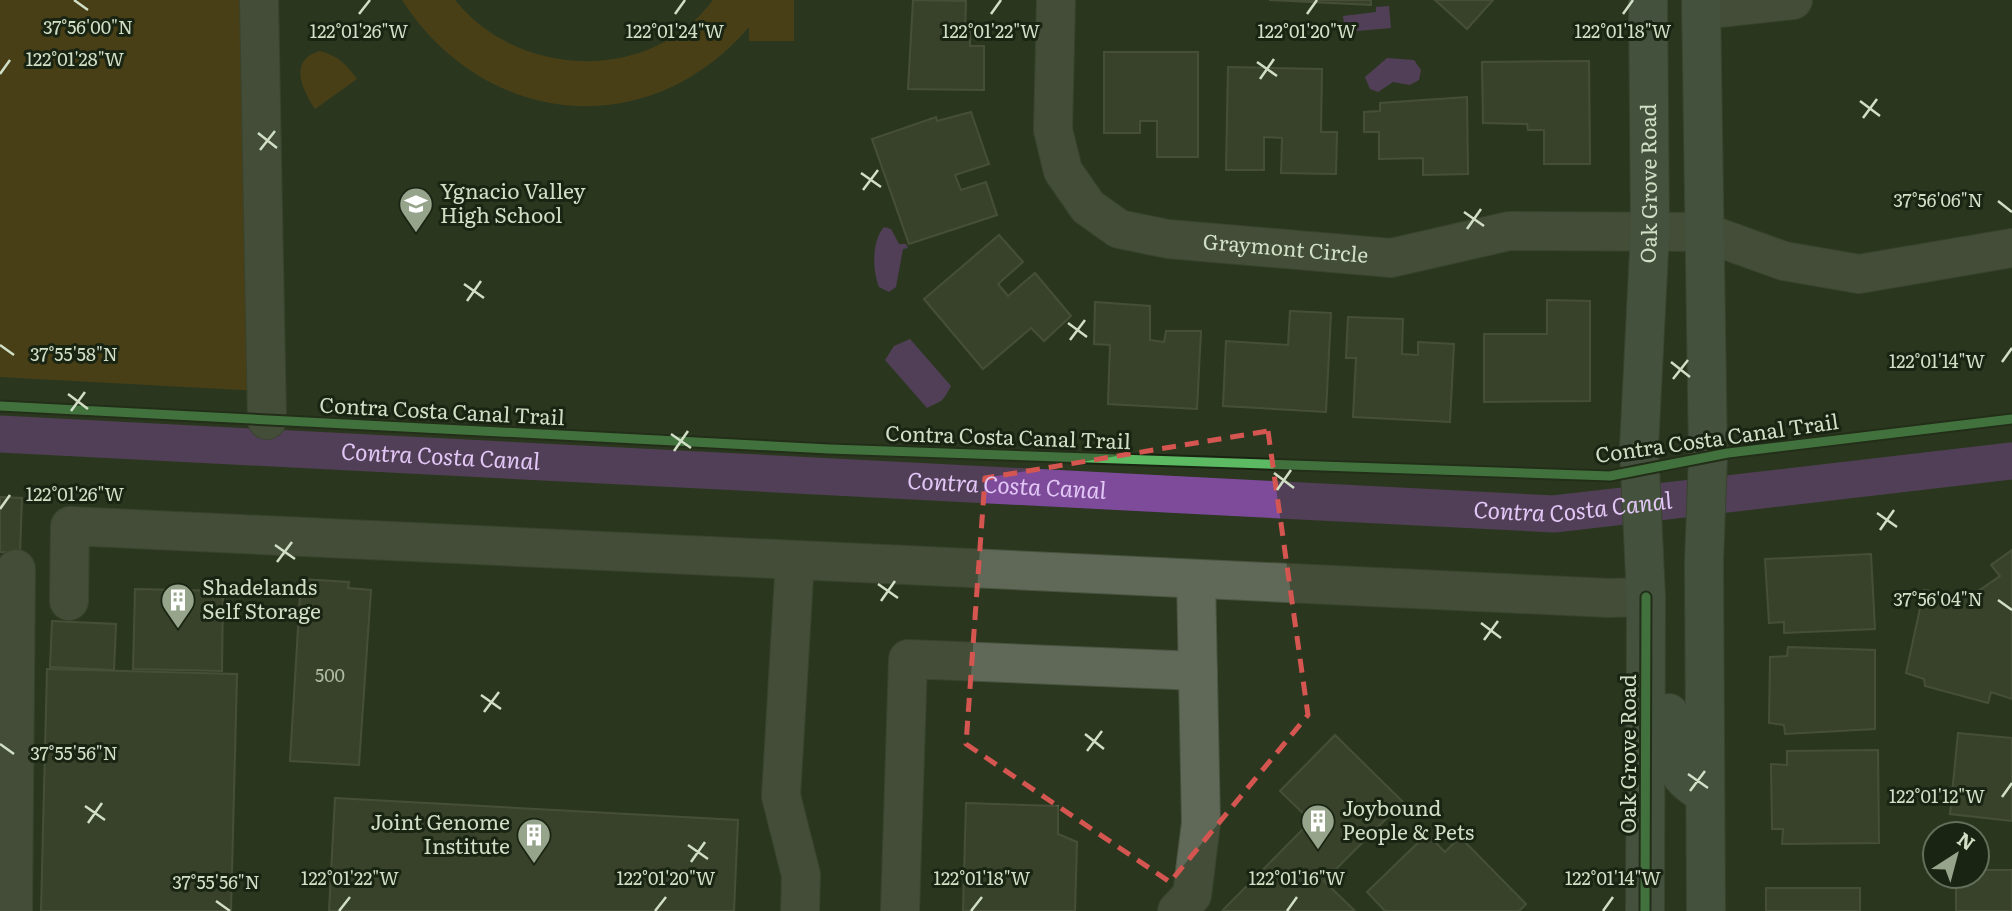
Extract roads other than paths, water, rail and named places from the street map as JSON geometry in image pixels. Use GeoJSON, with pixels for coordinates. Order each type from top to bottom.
{"type":"FeatureCollection","features":[{"type":"Feature","properties":{"kind":"main road","name":"Oak Grove Road"},"geometry":{"type":"LineString","coordinates":[[1645,911],[1646,597],[1641,469],[1650,232],[1648,0]]}},
{"type":"Feature","properties":{"kind":"main road"},"geometry":{"type":"LineString","coordinates":[[1701,5],[1708,456],[1704,562],[1706,911]]}},
{"type":"Feature","properties":{"kind":"main road"},"geometry":{"type":"LineString","coordinates":[[1646,597],[1657,596],[1668,612],[1670,756],[1689,786],[1705,794]]}},
{"type":"Feature","properties":{"kind":"street"},"geometry":{"type":"LineString","coordinates":[[259,0],[267,420]]}},
{"type":"Feature","properties":{"kind":"street","name":"Graymont Circle"},"geometry":{"type":"LineString","coordinates":[[1056,0],[1053,130],[1063,171],[1088,206],[1119,229],[1168,239],[1391,258],[1509,231],[1703,232],[1784,261],[1859,274],[2012,248]]}},
{"type":"Feature","properties":{"kind":"street"},"geometry":{"type":"LineString","coordinates":[[1701,5],[1793,0]]}},
{"type":"Feature","properties":{"kind":"street"},"geometry":{"type":"LineString","coordinates":[[13,911],[8,568],[69,586],[70,526],[1609,598],[1646,597]]}},
{"type":"Feature","properties":{"kind":"street"},"geometry":{"type":"LineString","coordinates":[[795,559],[782,796],[801,875],[800,911]]}},
{"type":"Feature","properties":{"kind":"street"},"geometry":{"type":"LineString","coordinates":[[1177,911],[1192,895],[1200,823],[1196,579]]}},
{"type":"Feature","properties":{"kind":"street"},"geometry":{"type":"LineString","coordinates":[[900,911],[908,659],[1198,671]]}},
{"type":"Feature","properties":{"kind":"waterway","name":"Contra Costa Canal"},"geometry":{"type":"LineString","coordinates":[[0,434],[1554,514],[2012,461]]}},
{"type":"Feature","properties":{"kind":"place","name":"Ygnacio Valley High School"},"geometry":{"type":"Point","coordinates":[416,234]}},
{"type":"Feature","properties":{"kind":"place","name":"Shadelands Self Storage"},"geometry":{"type":"Point","coordinates":[178,630]}},
{"type":"Feature","properties":{"kind":"place","name":"Joybound People & Pets"},"geometry":{"type":"Point","coordinates":[1318,851]}},
{"type":"Feature","properties":{"kind":"place","name":"Joint Genome Institute"},"geometry":{"type":"Point","coordinates":[534,865]}}]}
